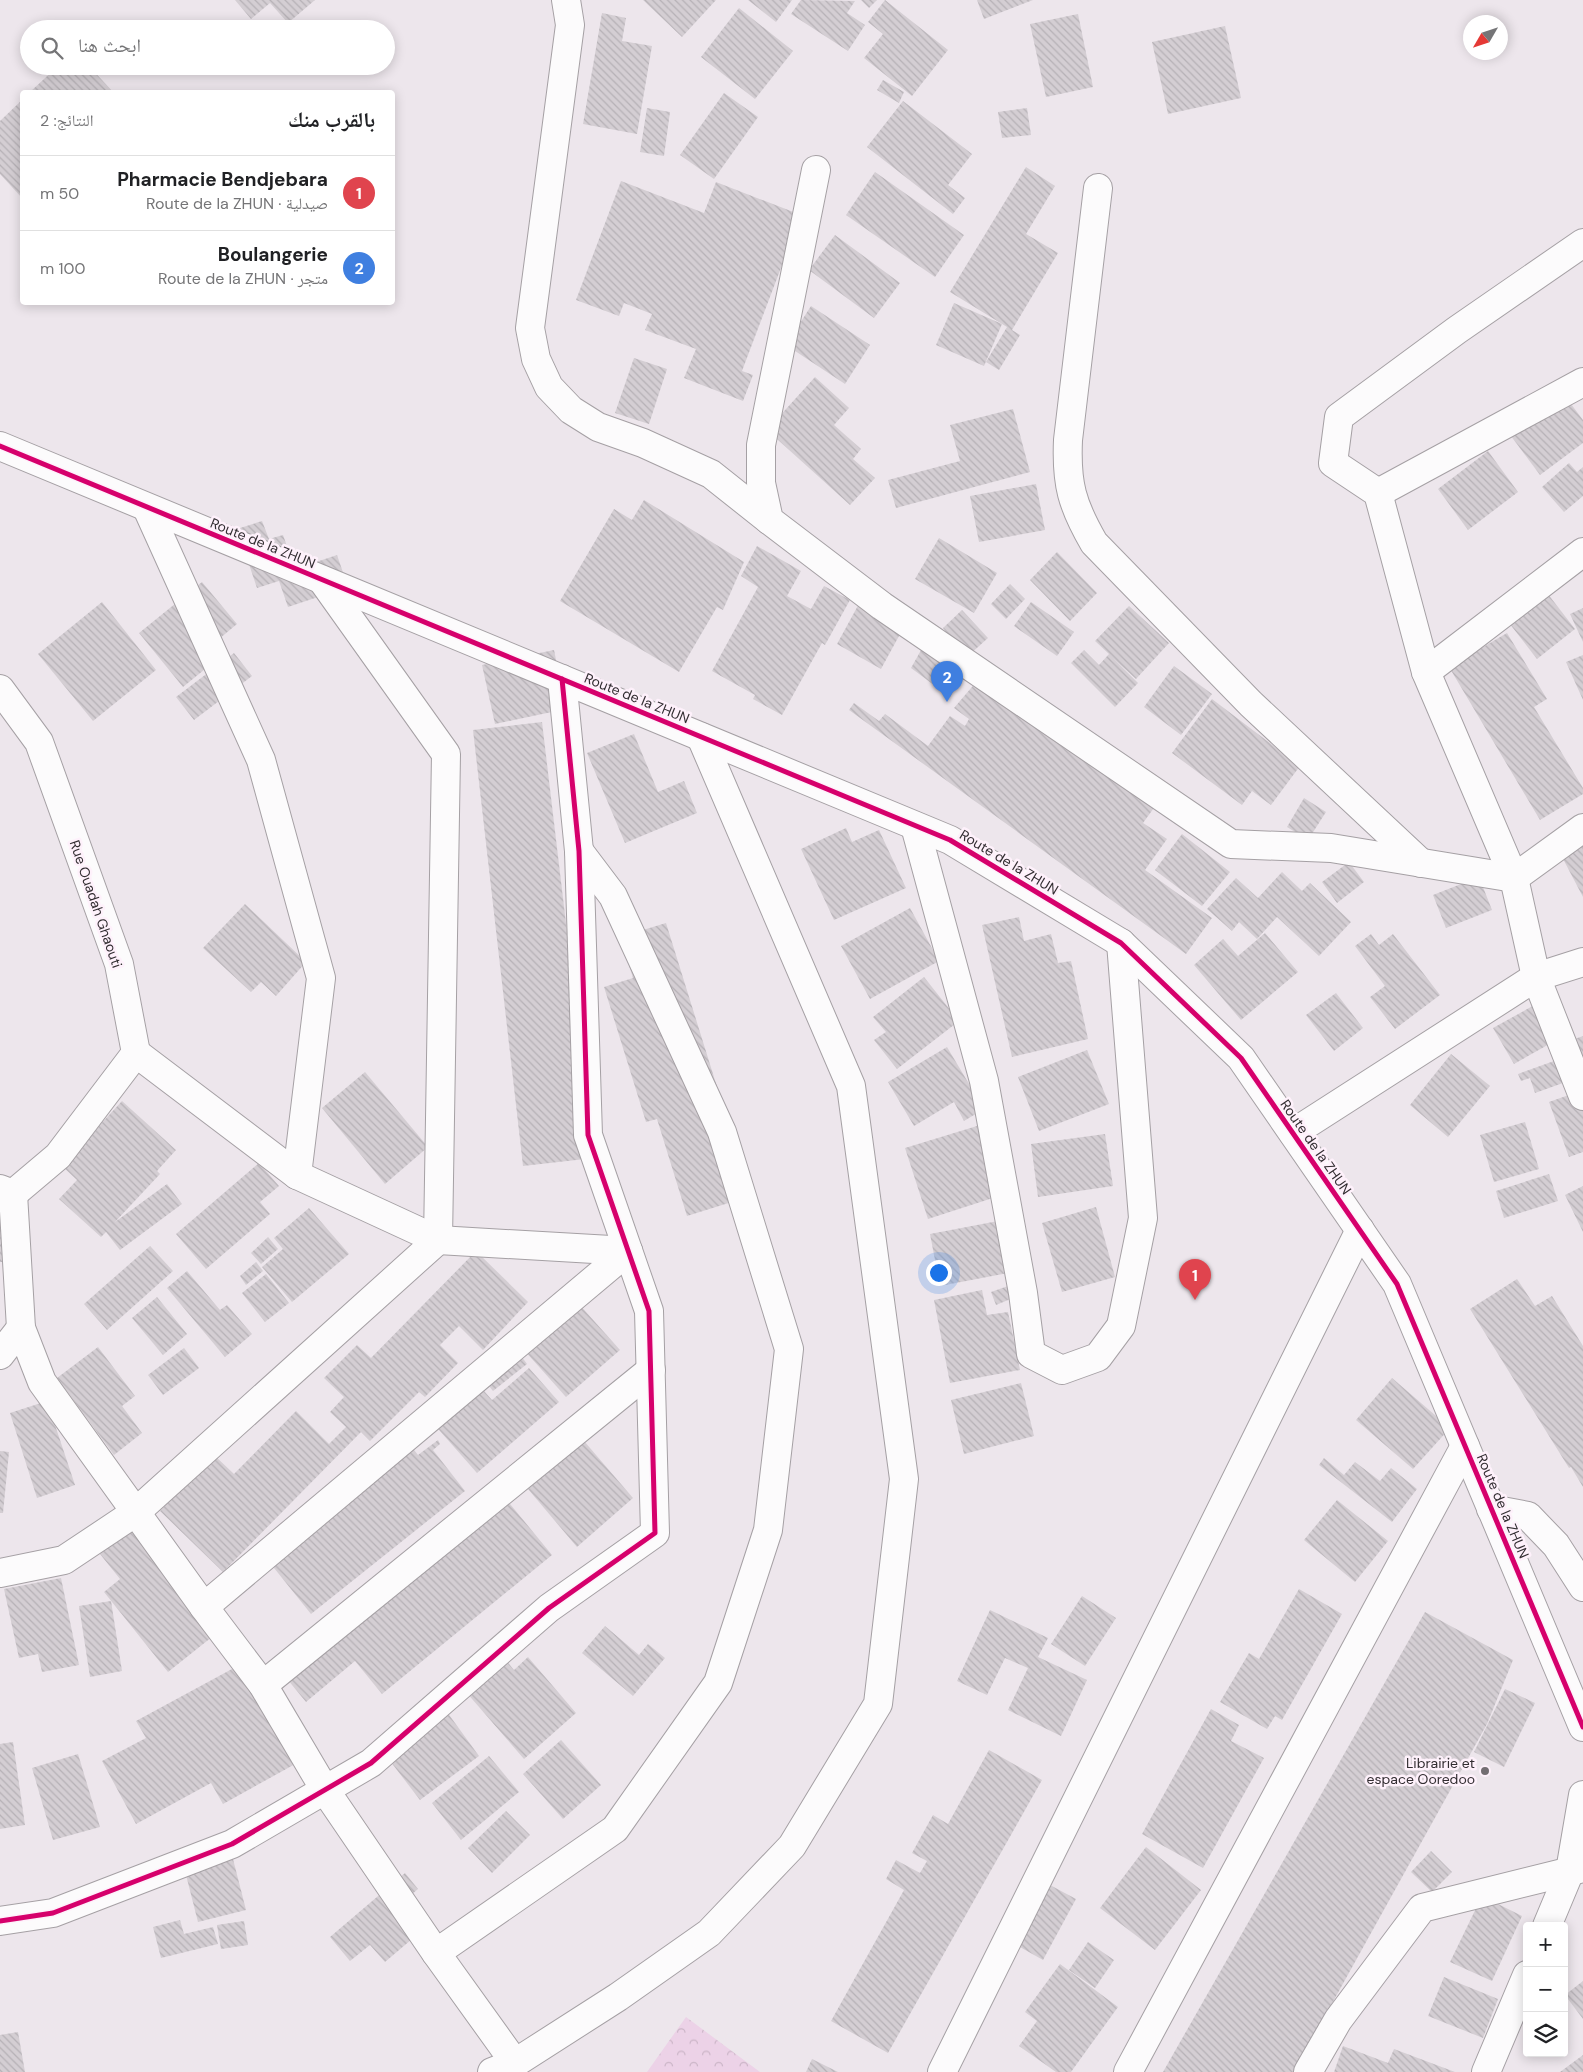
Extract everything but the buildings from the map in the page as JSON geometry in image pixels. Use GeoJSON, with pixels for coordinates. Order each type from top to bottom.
{"type":"FeatureCollection","features":[{"type":"Feature","properties":{"kind":"street"},"geometry":{"type":"LineString","coordinates":[[566,0],[570,25],[530,328],[536,359],[550,387],[571,410],[598,427],[643,443],[711,474],[882,606],[1231,844],[1331,848],[1514,878],[1583,828]]}},
{"type":"Feature","properties":{"kind":"street"},"geometry":{"type":"LineString","coordinates":[[769,520],[761,483],[762,445],[816,170]]}},
{"type":"Feature","properties":{"kind":"street"},"geometry":{"type":"LineString","coordinates":[[1098,188],[1068,440],[1067,467],[1071,494],[1081,519],[1094,543],[1252,704],[1421,863]]}},
{"type":"Feature","properties":{"kind":"street"},"geometry":{"type":"LineString","coordinates":[[1583,243],[1457,330],[1339,417],[1333,463],[1378,493],[1426,672],[1514,878],[1536,976],[1583,1096]]}},
{"type":"Feature","properties":{"kind":"street"},"geometry":{"type":"LineString","coordinates":[[1378,493],[1583,382]]}},
{"type":"Feature","properties":{"kind":"street","name":"Route de la ZHUN"},"geometry":{"type":"LineString","coordinates":[[0,446],[950,840],[1121,943],[1241,1058],[1397,1284],[1583,1727]]}},
{"type":"Feature","properties":{"kind":"street"},"geometry":{"type":"LineString","coordinates":[[147,508],[261,760],[321,978],[297,1176]]}},
{"type":"Feature","properties":{"kind":"street"},"geometry":{"type":"LineString","coordinates":[[1426,672],[1583,552]]}},
{"type":"Feature","properties":{"kind":"street"},"geometry":{"type":"LineString","coordinates":[[0,1573],[64,1560],[136,1512],[438,1240],[446,754],[322,580]]}},
{"type":"Feature","properties":{"kind":"street"},"geometry":{"type":"LineString","coordinates":[[0,1921],[53,1913],[232,1844],[371,1763],[549,1608],[654,1533],[649,1311],[588,1135],[580,851],[562,679]]}},
{"type":"Feature","properties":{"kind":"street","name":"Rue Ouadah Ghaouti"},"geometry":{"type":"LineString","coordinates":[[0,689],[39,742],[119,964],[136,1053]]}},
{"type":"Feature","properties":{"kind":"street"},"geometry":{"type":"LineString","coordinates":[[628,1251],[438,1240],[297,1176],[136,1053],[58,1156],[6,1192],[21,1328],[42,1382],[204,1607],[263,1685],[325,1790],[436,1953],[504,2068],[618,1997],[709,1933],[792,1846],[878,1704],[904,1479],[851,1086],[701,737]]}},
{"type":"Feature","properties":{"kind":"street"},"geometry":{"type":"LineString","coordinates":[[915,826],[984,1081],[1023,1293],[1031,1354],[1062,1370],[1098,1357],[1121,1326],[1143,1218],[1121,943]]}},
{"type":"Feature","properties":{"kind":"street"},"geometry":{"type":"LineString","coordinates":[[436,1953],[615,1829],[718,1683],[768,1530],[789,1349],[722,1132],[612,896],[580,851]]}},
{"type":"Feature","properties":{"kind":"street"},"geometry":{"type":"LineString","coordinates":[[1293,1134],[1536,976],[1583,962]]}},
{"type":"Feature","properties":{"kind":"street"},"geometry":{"type":"LineString","coordinates":[[942,2072],[1360,1230]]}},
{"type":"Feature","properties":{"kind":"street"},"geometry":{"type":"LineString","coordinates":[[204,1607],[628,1251]]}},
{"type":"Feature","properties":{"kind":"street"},"geometry":{"type":"LineString","coordinates":[[0,1355],[21,1328]]}},
{"type":"Feature","properties":{"kind":"street"},"geometry":{"type":"LineString","coordinates":[[263,1685],[651,1370]]}},
{"type":"Feature","properties":{"kind":"street"},"geometry":{"type":"LineString","coordinates":[[1128,2072],[1465,1446]]}},
{"type":"Feature","properties":{"kind":"street"},"geometry":{"type":"LineString","coordinates":[[1491,1509],[1528,1516],[1556,1545],[1583,1587]]}},
{"type":"Feature","properties":{"kind":"street"},"geometry":{"type":"LineString","coordinates":[[1549,1922],[1576,1870],[1583,1795]]}},
{"type":"Feature","properties":{"kind":"street"},"geometry":{"type":"LineString","coordinates":[[1308,2072],[1338,2020],[1422,1908],[1576,1870]]}},
{"type":"Feature","properties":{"kind":"street"},"geometry":{"type":"LineString","coordinates":[[1486,2072],[1523,1984]]}},
{"type":"Feature","properties":{"kind":"green space"},"geometry":{"type":"Polygon","coordinates":[[[686,2017],[760,2072],[647,2072],[686,2017]]]}},
{"type":"Feature","properties":{"kind":"cycle path"},"geometry":{"type":"LineString","coordinates":[[0,446],[950,840],[1121,943],[1241,1058],[1397,1284],[1583,1727]]}},
{"type":"Feature","properties":{"kind":"cycle path"},"geometry":{"type":"LineString","coordinates":[[0,1921],[53,1913],[232,1844],[371,1763],[549,1608],[655,1533],[649,1311],[588,1135],[579,851],[562,679]]}},
{"type":"Feature","properties":{"kind":"place","name":"Boulangerie"},"geometry":{"type":"Point","coordinates":[947,702]}},
{"type":"Feature","properties":{"kind":"place","name":"Pharmacie Bendjebara"},"geometry":{"type":"Point","coordinates":[1195,1300]}},
{"type":"Feature","properties":{"kind":"place","name":"Librairie et espace Ooredoo"},"geometry":{"type":"Point","coordinates":[1485,1771]}}]}
